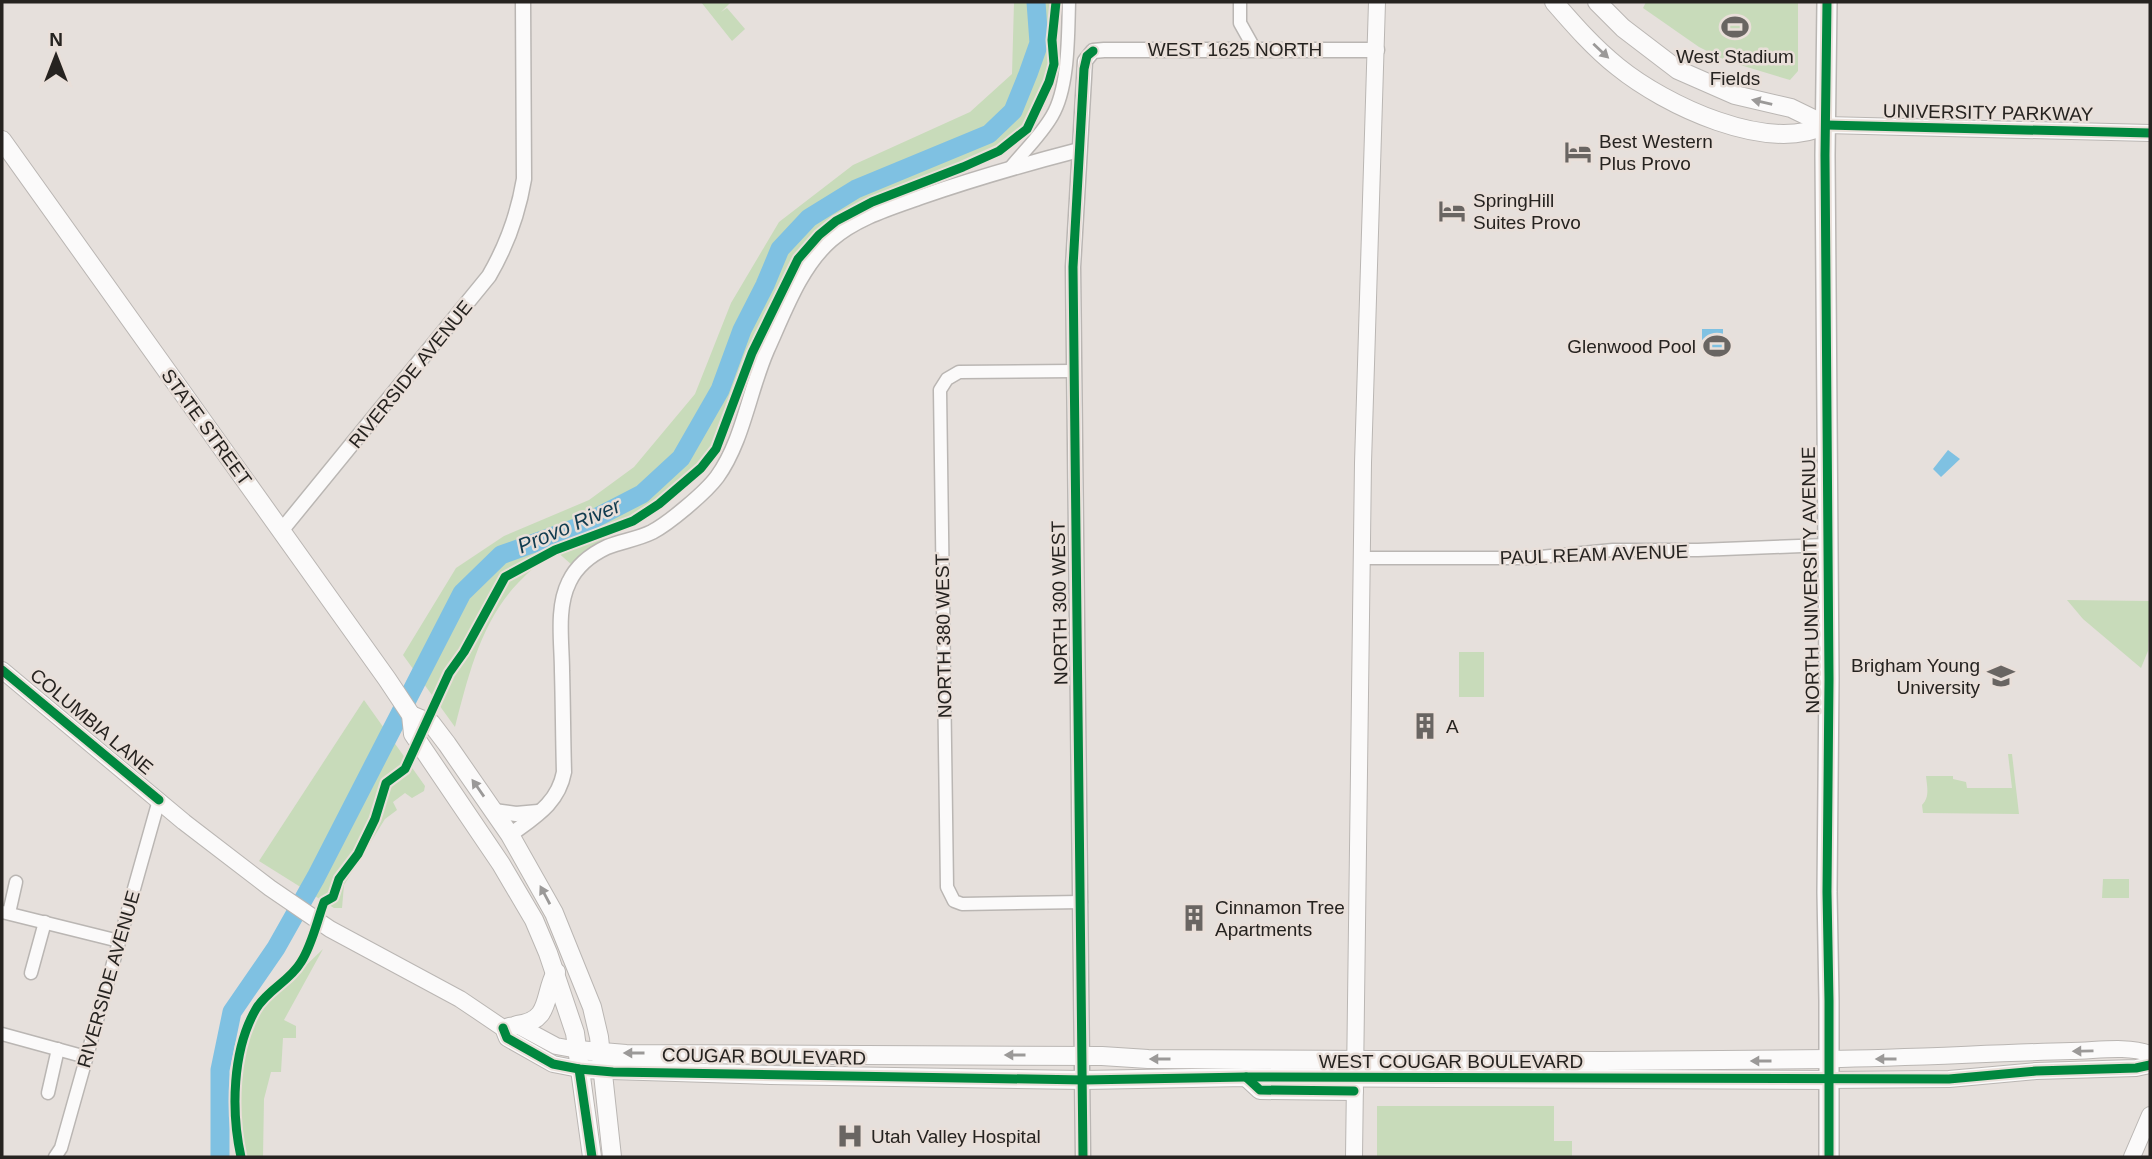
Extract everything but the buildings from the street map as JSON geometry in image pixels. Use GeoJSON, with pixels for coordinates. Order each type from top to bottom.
{"type":"FeatureCollection","features":[{"type":"Feature","properties":{"kind":"highway","name":"NORTH UNIVERSITY AVENUE"},"geometry":{"type":"LineString","coordinates":[[1827,2],[1829,1157]]}},
{"type":"Feature","properties":{"kind":"main road"},"geometry":{"type":"LineString","coordinates":[[1354,1157],[1361,558],[1377,2]]}},
{"type":"Feature","properties":{"kind":"main road","name":"UNIVERSITY PARKWAY"},"geometry":{"type":"LineString","coordinates":[[1554,2],[1618,67],[1670,100],[1723,121],[1767,132],[1805,133],[1826,125],[2150,133]]}},
{"type":"Feature","properties":{"kind":"main road","name":"UNIVERSITY PARKWAY"},"geometry":{"type":"LineString","coordinates":[[1597,2],[1623,28],[1678,70],[1735,95],[1791,108],[1826,125]]}},
{"type":"Feature","properties":{"kind":"main road","name":"STATE STREET"},"geometry":{"type":"LineString","coordinates":[[2,140],[387,679],[411,715],[413,734],[534,920],[556,972],[574,1026],[592,1157]]}},
{"type":"Feature","properties":{"kind":"main road","name":"COLUMBIA LANE"},"geometry":{"type":"LineString","coordinates":[[2,670],[184,822],[270,888],[330,929],[510,1026],[556,1046],[578,1050]]}},
{"type":"Feature","properties":{"kind":"main road","name":"STATE STREET"},"geometry":{"type":"LineString","coordinates":[[411,715],[431,723],[445,741],[510,835],[554,913],[592,1007],[602,1052],[612,1157]]}},
{"type":"Feature","properties":{"kind":"main road"},"geometry":{"type":"LineString","coordinates":[[475,826],[484,824],[499,835],[510,835]]}},
{"type":"Feature","properties":{"kind":"main road"},"geometry":{"type":"LineString","coordinates":[[510,1026],[532,1021],[544,1011],[551,981],[556,972]]}},
{"type":"Feature","properties":{"kind":"main road","name":"COLUMBIA LANE"},"geometry":{"type":"LineString","coordinates":[[510,1026],[507,1038],[549,1062],[579,1069]]}},
{"type":"Feature","properties":{"kind":"main road","name":"COUGAR BOULEVARD"},"geometry":{"type":"LineString","coordinates":[[578,1050],[828,1054]]}},
{"type":"Feature","properties":{"kind":"main road"},"geometry":{"type":"LineString","coordinates":[[1829,1059],[2101,1051],[2140,1051],[2150,1054]]}},
{"type":"Feature","properties":{"kind":"main road","name":"WEST COUGAR BOULEVARD"},"geometry":{"type":"LineString","coordinates":[[828,1054],[1148,1059],[1829,1059]]}},
{"type":"Feature","properties":{"kind":"main road"},"geometry":{"type":"LineString","coordinates":[[1829,1080],[1949,1079],[2150,1065]]}},
{"type":"Feature","properties":{"kind":"main road","name":"COUGAR BOULEVARD"},"geometry":{"type":"LineString","coordinates":[[579,1069],[947,1077]]}},
{"type":"Feature","properties":{"kind":"main road","name":"WEST COUGAR BOULEVARD"},"geometry":{"type":"LineString","coordinates":[[947,1077],[1084,1080],[1246,1077],[1354,1084],[1656,1078],[1829,1080]]}},
{"type":"Feature","properties":{"kind":"main road"},"geometry":{"type":"LineString","coordinates":[[2132,1157],[2150,1115]]}},
{"type":"Feature","properties":{"kind":"street","name":"RIVERSIDE AVENUE"},"geometry":{"type":"LineString","coordinates":[[281,531],[489,276],[512,232],[520,205],[526,155],[523,2]]}},
{"type":"Feature","properties":{"kind":"street"},"geometry":{"type":"LineString","coordinates":[[1011,167],[1054,114],[1064,78],[1069,2]]}},
{"type":"Feature","properties":{"kind":"street"},"geometry":{"type":"LineString","coordinates":[[1240,2],[1240,23],[1254,48]]}},
{"type":"Feature","properties":{"kind":"street","name":"WEST 1625 NORTH"},"geometry":{"type":"LineString","coordinates":[[1093,51],[1254,48],[1377,50]]}},
{"type":"Feature","properties":{"kind":"street","name":"NORTH 300 WEST"},"geometry":{"type":"LineString","coordinates":[[1083,1157],[1073,267],[1084,69],[1087,56],[1093,51]]}},
{"type":"Feature","properties":{"kind":"street"},"geometry":{"type":"LineString","coordinates":[[510,835],[552,802],[562,784],[563,600],[568,583],[591,555],[651,533],[714,481],[726,464],[758,370],[808,267],[830,241],[879,212],[1011,167],[1079,150]]}},
{"type":"Feature","properties":{"kind":"street","name":"NORTH 380 WEST"},"geometry":{"type":"LineString","coordinates":[[1073,371],[967,371],[953,374],[942,384],[940,397],[947,887],[954,901],[973,904],[1081,902]]}},
{"type":"Feature","properties":{"kind":"street","name":"PAUL REAM AVENUE"},"geometry":{"type":"LineString","coordinates":[[1361,558],[1519,558],[1613,550],[1826,545]]}},
{"type":"Feature","properties":{"kind":"street","name":"RIVERSIDE AVENUE"},"geometry":{"type":"LineString","coordinates":[[55,1157],[61,1148],[159,800]]}},
{"type":"Feature","properties":{"kind":"street"},"geometry":{"type":"LineString","coordinates":[[494,811],[516,814],[540,811]]}},
{"type":"Feature","properties":{"kind":"street"},"geometry":{"type":"LineString","coordinates":[[16,882],[5,913],[119,941]]}},
{"type":"Feature","properties":{"kind":"street"},"geometry":{"type":"LineString","coordinates":[[32,973],[45,922]]}},
{"type":"Feature","properties":{"kind":"street"},"geometry":{"type":"LineString","coordinates":[[2,1034],[86,1057]]}},
{"type":"Feature","properties":{"kind":"street"},"geometry":{"type":"LineString","coordinates":[[48,1093],[58,1049]]}},
{"type":"Feature","properties":{"kind":"green space"},"geometry":{"type":"Polygon","coordinates":[[[701,2],[731,2],[721,12],[727,8],[745,29],[732,41],[701,2]]]}},
{"type":"Feature","properties":{"kind":"green space"},"geometry":{"type":"Polygon","coordinates":[[[1014,2],[1055,2],[1045,106],[1027,129],[999,151],[872,202],[836,221],[819,235],[798,259],[752,353],[716,449],[701,468],[659,504],[594,545],[572,565],[555,550],[518,583],[494,614],[477,650],[455,727],[403,655],[456,568],[504,536],[589,500],[634,467],[695,394],[731,303],[779,222],[853,165],[970,112],[1012,74],[1014,2]]]}},
{"type":"Feature","properties":{"kind":"green space","name":"West Stadium Fields"},"geometry":{"type":"Polygon","coordinates":[[[1646,2],[1798,2],[1798,71],[1790,80],[1727,61],[1699,47],[1643,8],[1646,2]]]}},
{"type":"Feature","properties":{"kind":"green space"},"geometry":{"type":"Polygon","coordinates":[[[2067,600],[2150,601],[2148,651],[2141,668],[2083,619],[2067,600]]]}},
{"type":"Feature","properties":{"kind":"green space"},"geometry":{"type":"Polygon","coordinates":[[[1459,652],[1484,652],[1484,697],[1459,697],[1459,652]]]}},
{"type":"Feature","properties":{"kind":"green space"},"geometry":{"type":"Polygon","coordinates":[[[364,700],[425,786],[424,791],[412,798],[405,793],[393,802],[397,810],[385,819],[344,885],[342,908],[334,908],[259,861],[364,700]]]}},
{"type":"Feature","properties":{"kind":"green space"},"geometry":{"type":"Polygon","coordinates":[[[2008,754],[2012,754],[2019,814],[1923,813],[1922,805],[1927,792],[1926,776],[1953,776],[1953,779],[1966,782],[1967,788],[2012,788],[2008,754]]]}},
{"type":"Feature","properties":{"kind":"green space"},"geometry":{"type":"Polygon","coordinates":[[[2103,879],[2129,879],[2129,898],[2102,898],[2103,879]]]}},
{"type":"Feature","properties":{"kind":"green space"},"geometry":{"type":"Polygon","coordinates":[[[323,949],[284,1020],[296,1026],[296,1038],[283,1038],[281,1072],[271,1072],[264,1099],[263,1157],[242,1157],[237,1095],[245,1044],[252,1024],[261,1004],[269,995],[296,975],[323,949]]]}},
{"type":"Feature","properties":{"kind":"green space"},"geometry":{"type":"Polygon","coordinates":[[[1377,1106],[1554,1106],[1554,1141],[1572,1141],[1572,1157],[1377,1157],[1377,1106]]]}},
{"type":"Feature","properties":{"kind":"water","name":"Glenwood Pool"},"geometry":{"type":"Polygon","coordinates":[[[1702,329],[1723,329],[1723,353],[1712,353],[1712,340],[1702,340],[1702,329]]]}},
{"type":"Feature","properties":{"kind":"water"},"geometry":{"type":"Polygon","coordinates":[[[1948,450],[1960,459],[1941,477],[1933,469],[1948,450]]]}},
{"type":"Feature","properties":{"kind":"waterway","name":"Provo River"},"geometry":{"type":"LineString","coordinates":[[220,1157],[220,1070],[232,1012],[276,948],[316,877],[462,593],[501,555],[576,528],[642,494],[681,458],[720,390],[742,330],[780,249],[809,218],[856,189],[989,134],[1013,111],[1039,43],[1036,2]]}},
{"type":"Feature","properties":{"kind":"cycle path"},"geometry":{"type":"LineString","coordinates":[[241,1157],[236,1121],[236,1082],[238,1062],[248,1025],[261,1002],[291,975],[305,955],[324,902],[333,897],[339,879],[358,854],[375,819],[386,783],[405,769],[449,673],[464,652],[505,577],[555,550],[633,521],[659,504],[701,468],[716,449],[752,353],[798,259],[819,235],[836,221],[872,202],[999,151],[1027,129],[1049,82],[1054,64],[1052,40],[1056,2]]}},
{"type":"Feature","properties":{"kind":"cycle path"},"geometry":{"type":"LineString","coordinates":[[1827,2],[1825,155],[1829,1157]]}},
{"type":"Feature","properties":{"kind":"cycle path"},"geometry":{"type":"LineString","coordinates":[[1083,1157],[1073,267],[1084,69],[1087,56],[1093,51]]}},
{"type":"Feature","properties":{"kind":"cycle path"},"geometry":{"type":"LineString","coordinates":[[1826,125],[2150,133]]}},
{"type":"Feature","properties":{"kind":"cycle path"},"geometry":{"type":"LineString","coordinates":[[2,670],[159,800]]}},
{"type":"Feature","properties":{"kind":"cycle path"},"geometry":{"type":"LineString","coordinates":[[503,1028],[507,1038],[553,1064],[613,1072],[1084,1080],[1246,1077],[1949,1079],[2150,1065]]}},
{"type":"Feature","properties":{"kind":"cycle path"},"geometry":{"type":"LineString","coordinates":[[579,1069],[592,1157]]}},
{"type":"Feature","properties":{"kind":"cycle path"},"geometry":{"type":"LineString","coordinates":[[1246,1077],[1260,1090],[1354,1091]]}},
{"type":"Feature","properties":{"kind":"place","name":"West Stadium Fields"},"geometry":{"type":"Point","coordinates":[1735,27]}},
{"type":"Feature","properties":{"kind":"place","name":"Best Western Plus Provo"},"geometry":{"type":"Point","coordinates":[1578,152]}},
{"type":"Feature","properties":{"kind":"place","name":"SpringHill Suites Provo"},"geometry":{"type":"Point","coordinates":[1452,211]}},
{"type":"Feature","properties":{"kind":"place","name":"Glenwood Pool"},"geometry":{"type":"Point","coordinates":[1717,346]}},
{"type":"Feature","properties":{"kind":"place","name":"Brigham Young University"},"geometry":{"type":"Point","coordinates":[2001,676]}},
{"type":"Feature","properties":{"kind":"place","name":"A"},"geometry":{"type":"Point","coordinates":[1425,726]}},
{"type":"Feature","properties":{"kind":"place","name":"Cinnamon Tree Apartments"},"geometry":{"type":"Point","coordinates":[1194,918]}},
{"type":"Feature","properties":{"kind":"place","name":"Utah Valley Hospital"},"geometry":{"type":"Point","coordinates":[850,1136]}}]}
